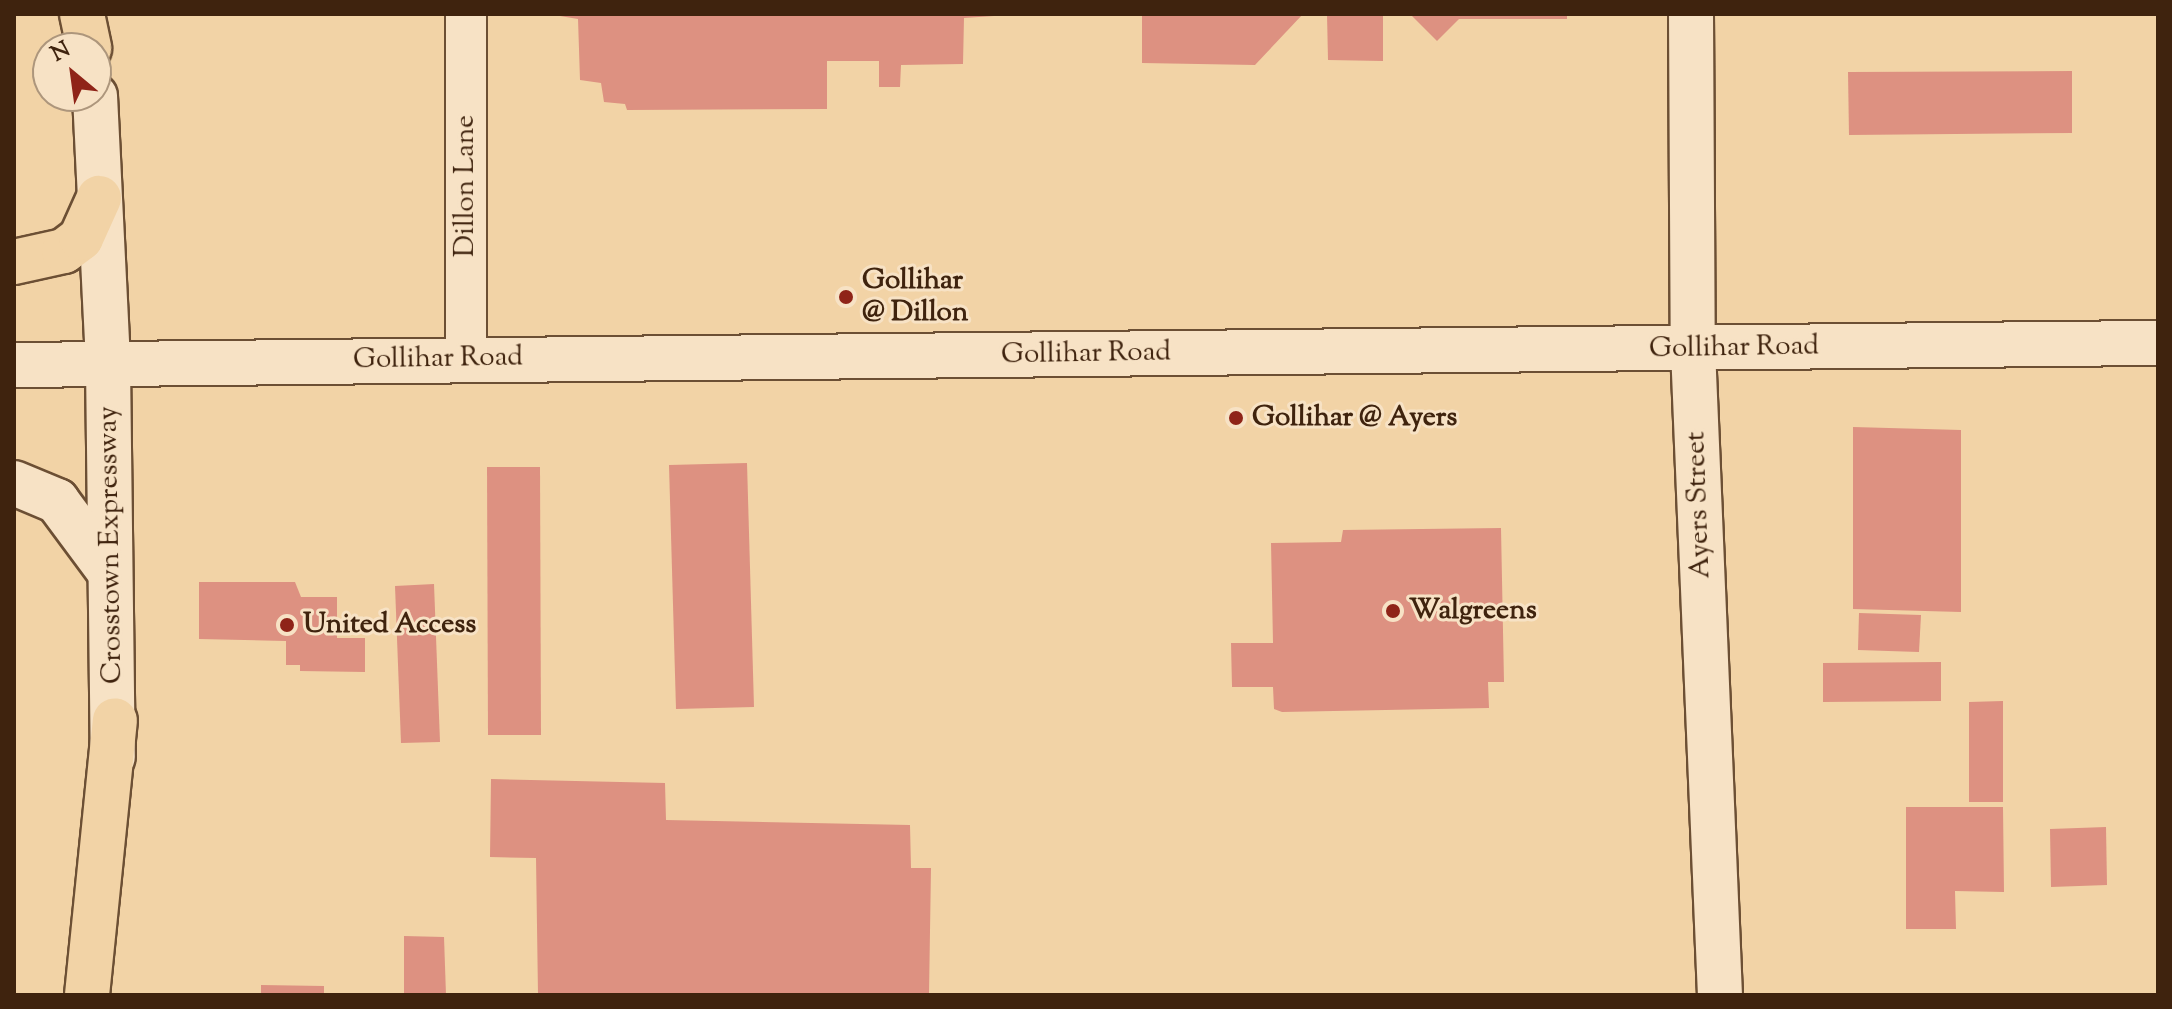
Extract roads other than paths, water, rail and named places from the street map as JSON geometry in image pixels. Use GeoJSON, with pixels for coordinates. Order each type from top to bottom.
{"type":"FeatureCollection","features":[{"type":"Feature","properties":{"kind":"highway"},"geometry":{"type":"LineString","coordinates":[[14,262],[64,251],[81,238],[99,198]]}},
{"type":"Feature","properties":{"kind":"highway"},"geometry":{"type":"LineString","coordinates":[[87,995],[115,720]]}},
{"type":"Feature","properties":{"kind":"main road","name":"Ayers Street"},"geometry":{"type":"LineString","coordinates":[[1691,14],[1693,349],[1720,995]]}},
{"type":"Feature","properties":{"kind":"main road","name":"Crosstown Expressway"},"geometry":{"type":"LineString","coordinates":[[96,112],[108,365],[109,571],[115,720],[103,995]]}},
{"type":"Feature","properties":{"kind":"main road","name":"Gollihar Road"},"geometry":{"type":"LineString","coordinates":[[14,365],[2158,343]]}},
{"type":"Feature","properties":{"kind":"main road"},"geometry":{"type":"LineString","coordinates":[[14,483],[57,501],[109,571]]}},
{"type":"Feature","properties":{"kind":"street","name":"Dillon Lane"},"geometry":{"type":"LineString","coordinates":[[466,14],[466,359]]}},
{"type":"Feature","properties":{"kind":"place","name":"Gollihar @ Dillon"},"geometry":{"type":"Point","coordinates":[846,297]}},
{"type":"Feature","properties":{"kind":"place","name":"Gollihar @ Ayers"},"geometry":{"type":"Point","coordinates":[1236,418]}},
{"type":"Feature","properties":{"kind":"place","name":"Walgreens"},"geometry":{"type":"Point","coordinates":[1393,611]}},
{"type":"Feature","properties":{"kind":"place","name":"United Access"},"geometry":{"type":"Point","coordinates":[287,625]}}]}
